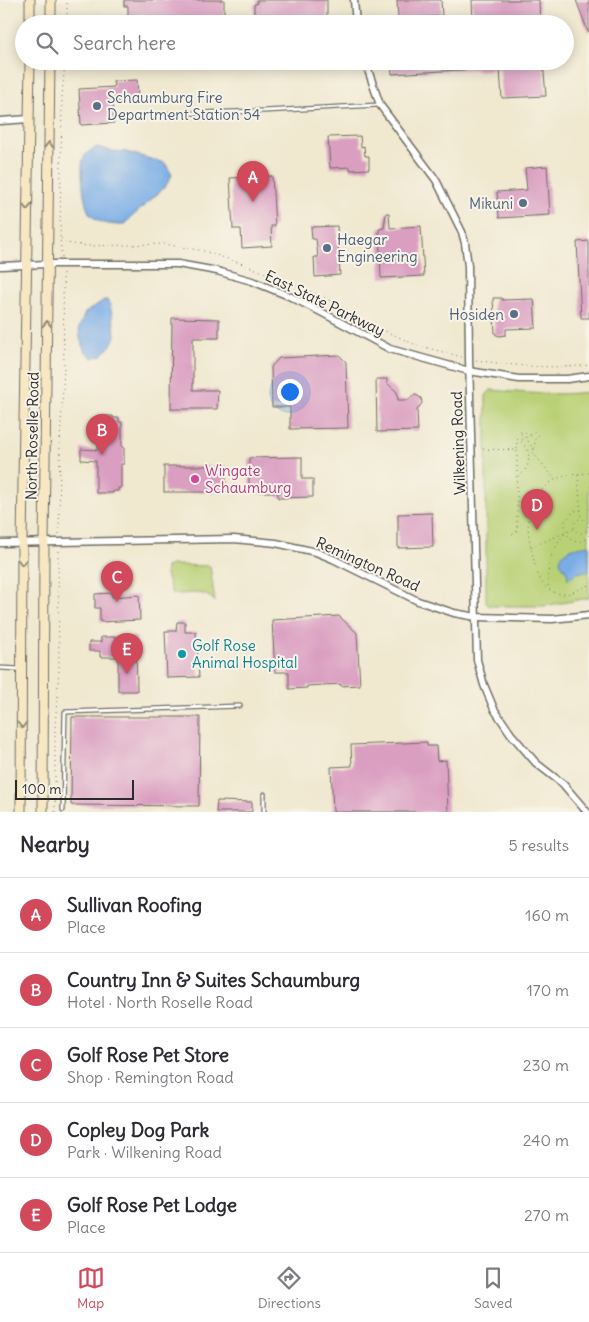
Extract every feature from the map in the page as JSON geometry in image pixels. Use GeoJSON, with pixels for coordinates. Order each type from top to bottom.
{"type":"FeatureCollection","features":[{"type":"Feature","properties":{"kind":"main road"},"geometry":{"type":"LineString","coordinates":[[30,0],[30,15]]}},
{"type":"Feature","properties":{"kind":"main road"},"geometry":{"type":"LineString","coordinates":[[51,0],[51,15]]}},
{"type":"Feature","properties":{"kind":"main road","name":"North Roselle Road"},"geometry":{"type":"LineString","coordinates":[[21,812],[22,542],[30,70]]}},
{"type":"Feature","properties":{"kind":"main road","name":"North Roselle Road"},"geometry":{"type":"LineString","coordinates":[[43,812],[50,70]]}},
{"type":"Feature","properties":{"kind":"street"},"geometry":{"type":"LineString","coordinates":[[354,0],[355,15]]}},
{"type":"Feature","properties":{"kind":"street","name":"Wilkening Road"},"geometry":{"type":"LineString","coordinates":[[369,70],[380,105],[436,180],[462,232],[468,266],[477,660],[484,686],[494,709],[512,734],[536,762],[563,784],[587,812]]}},
{"type":"Feature","properties":{"kind":"street"},"geometry":{"type":"LineString","coordinates":[[0,121],[29,119]]}},
{"type":"Feature","properties":{"kind":"street","name":"East State Parkway"},"geometry":{"type":"LineString","coordinates":[[0,266],[26,264],[178,264],[217,271],[252,281],[289,296],[390,349],[469,371],[519,379],[567,379],[589,376]]}},
{"type":"Feature","properties":{"kind":"street","name":"Remington Road"},"geometry":{"type":"LineString","coordinates":[[0,543],[234,539],[276,543],[316,552],[418,601],[454,613],[476,617],[552,619],[589,614]]}},
{"type":"Feature","properties":{"kind":"lane"},"geometry":{"type":"LineString","coordinates":[[166,114],[380,105]]}},
{"type":"Feature","properties":{"kind":"lane"},"geometry":{"type":"LineString","coordinates":[[0,668],[22,669]]}},
{"type":"Feature","properties":{"kind":"lane"},"geometry":{"type":"LineString","coordinates":[[63,810],[65,712],[240,706]]}},
{"type":"Feature","properties":{"kind":"lane"},"geometry":{"type":"LineString","coordinates":[[264,794],[264,812]]}},
{"type":"Feature","properties":{"kind":"path"},"geometry":{"type":"LineString","coordinates":[[67,0],[67,15]]}},
{"type":"Feature","properties":{"kind":"path"},"geometry":{"type":"LineString","coordinates":[[60,238],[62,97],[64,70]]}},
{"type":"Feature","properties":{"kind":"path"},"geometry":{"type":"LineString","coordinates":[[59,527],[64,369],[64,292]]}},
{"type":"Feature","properties":{"kind":"path"},"geometry":{"type":"LineString","coordinates":[[482,361],[524,366],[589,365]]}},
{"type":"Feature","properties":{"kind":"path"},"geometry":{"type":"LineString","coordinates":[[521,442],[522,439],[525,439],[536,430]]}},
{"type":"Feature","properties":{"kind":"path"},"geometry":{"type":"LineString","coordinates":[[534,450],[519,432],[530,435],[534,440],[535,443],[534,450],[533,453],[555,480]]}},
{"type":"Feature","properties":{"kind":"path"},"geometry":{"type":"LineString","coordinates":[[534,440],[539,435]]}},
{"type":"Feature","properties":{"kind":"path"},"geometry":{"type":"LineString","coordinates":[[510,536],[517,532],[517,477],[517,450],[517,439],[527,450],[528,461],[527,467],[517,477]]}},
{"type":"Feature","properties":{"kind":"path"},"geometry":{"type":"LineString","coordinates":[[483,449],[517,450]]}},
{"type":"Feature","properties":{"kind":"path"},"geometry":{"type":"LineString","coordinates":[[589,473],[570,475],[555,480],[540,492],[530,508],[528,527],[538,577],[541,582],[552,591],[563,594],[589,585]]}},
{"type":"Feature","properties":{"kind":"path"},"geometry":{"type":"LineString","coordinates":[[578,474],[581,519]]}},
{"type":"Feature","properties":{"kind":"path"},"geometry":{"type":"LineString","coordinates":[[548,587],[547,570],[550,558],[555,546],[565,533],[565,522],[574,511],[581,510]]}},
{"type":"Feature","properties":{"kind":"path"},"geometry":{"type":"LineString","coordinates":[[581,519],[586,520],[588,524],[586,531],[580,533],[574,529],[575,522],[581,519]]}},
{"type":"Feature","properties":{"kind":"path"},"geometry":{"type":"LineString","coordinates":[[531,547],[574,529]]}},
{"type":"Feature","properties":{"kind":"path"},"geometry":{"type":"LineString","coordinates":[[565,533],[571,540],[576,541],[582,541],[589,534]]}},
{"type":"Feature","properties":{"kind":"path"},"geometry":{"type":"LineString","coordinates":[[55,812],[55,727],[59,670],[58,568]]}},
{"type":"Feature","properties":{"kind":"green space"},"geometry":{"type":"Polygon","coordinates":[[[491,390],[552,394],[589,392],[589,598],[545,606],[494,606],[488,605],[486,602],[486,395],[491,390]]]}},
{"type":"Feature","properties":{"kind":"green space"},"geometry":{"type":"Polygon","coordinates":[[[172,565],[210,566],[215,602],[206,595],[201,594],[172,594],[166,575],[166,567],[172,565]]]}},
{"type":"Feature","properties":{"kind":"water"},"geometry":{"type":"Polygon","coordinates":[[[97,147],[111,151],[126,152],[165,163],[172,175],[165,187],[123,225],[101,222],[90,214],[86,204],[82,165],[87,154],[97,147]]]}},
{"type":"Feature","properties":{"kind":"water"},"geometry":{"type":"Polygon","coordinates":[[[104,300],[107,300],[110,305],[115,336],[111,345],[102,355],[93,358],[84,350],[79,328],[85,313],[104,300]]]}},
{"type":"Feature","properties":{"kind":"water"},"geometry":{"type":"Polygon","coordinates":[[[589,545],[589,572],[577,573],[568,580],[567,572],[560,562],[561,557],[571,549],[589,545]]]}},
{"type":"Feature","properties":{"kind":"building"},"geometry":{"type":"Polygon","coordinates":[[[124,0],[224,0],[224,15],[128,15],[128,6],[124,6],[124,0]]]}},
{"type":"Feature","properties":{"kind":"building"},"geometry":{"type":"Polygon","coordinates":[[[257,0],[327,0],[327,15],[254,15],[254,4],[257,4],[257,0]]]}},
{"type":"Feature","properties":{"kind":"building"},"geometry":{"type":"Polygon","coordinates":[[[397,0],[441,0],[442,15],[398,15],[397,0]]]}},
{"type":"Feature","properties":{"kind":"building"},"geometry":{"type":"Polygon","coordinates":[[[472,0],[539,0],[540,15],[473,15],[472,0]]]}},
{"type":"Feature","properties":{"kind":"building"},"geometry":{"type":"Polygon","coordinates":[[[576,0],[589,0],[589,32],[588,32],[576,0]]]}},
{"type":"Feature","properties":{"kind":"building"},"geometry":{"type":"Polygon","coordinates":[[[392,70],[459,70],[392,74],[392,70]]]}},
{"type":"Feature","properties":{"kind":"building"},"geometry":{"type":"Polygon","coordinates":[[[500,70],[544,70],[546,96],[502,98],[500,70]]]}},
{"type":"Feature","properties":{"kind":"building","name":"Schaumburg Fire Department Station 54"},"geometry":{"type":"Polygon","coordinates":[[[137,80],[138,100],[113,102],[114,123],[81,125],[79,89],[114,87],[113,81],[137,80]]]}},
{"type":"Feature","properties":{"kind":"building"},"geometry":{"type":"Polygon","coordinates":[[[360,136],[361,147],[364,146],[365,156],[369,156],[369,169],[350,170],[350,167],[330,168],[328,137],[360,136]]]}},
{"type":"Feature","properties":{"kind":"building","name":"Mikuni"},"geometry":{"type":"Polygon","coordinates":[[[547,166],[550,215],[499,218],[497,192],[527,190],[525,168],[547,166]]]}},
{"type":"Feature","properties":{"kind":"building"},"geometry":{"type":"Polygon","coordinates":[[[272,176],[275,226],[271,226],[272,246],[242,248],[241,229],[233,229],[230,178],[272,176]]]}},
{"type":"Feature","properties":{"kind":"building"},"geometry":{"type":"Polygon","coordinates":[[[386,213],[389,213],[390,228],[421,226],[424,276],[381,278],[379,229],[384,228],[386,213]]]}},
{"type":"Feature","properties":{"kind":"building","name":"Haegar Engineering"},"geometry":{"type":"Polygon","coordinates":[[[337,226],[340,275],[315,277],[314,257],[318,257],[316,239],[312,239],[311,227],[337,226]]]}},
{"type":"Feature","properties":{"kind":"building"},"geometry":{"type":"Polygon","coordinates":[[[589,241],[589,318],[581,318],[577,242],[589,241]]]}},
{"type":"Feature","properties":{"kind":"building","name":"Hosiden"},"geometry":{"type":"Polygon","coordinates":[[[493,298],[502,298],[502,300],[534,299],[536,328],[506,329],[506,335],[499,336],[495,334],[493,298]]]}},
{"type":"Feature","properties":{"kind":"building"},"geometry":{"type":"Polygon","coordinates":[[[172,318],[219,319],[219,338],[193,338],[193,390],[218,390],[217,409],[171,409],[172,318]]]}},
{"type":"Feature","properties":{"kind":"building"},"geometry":{"type":"Polygon","coordinates":[[[339,355],[346,362],[348,428],[290,429],[290,407],[272,407],[271,367],[279,358],[339,355]]]}},
{"type":"Feature","properties":{"kind":"building"},"geometry":{"type":"Polygon","coordinates":[[[376,379],[387,379],[387,383],[397,392],[398,400],[409,400],[412,396],[416,395],[421,398],[422,403],[417,410],[418,431],[377,432],[376,379]]]}},
{"type":"Feature","properties":{"kind":"building"},"geometry":{"type":"Polygon","coordinates":[[[98,416],[113,416],[113,418],[119,418],[119,422],[122,422],[124,464],[121,464],[121,488],[118,488],[118,491],[113,491],[113,493],[96,493],[96,461],[81,460],[81,449],[98,450],[98,416]]]}},
{"type":"Feature","properties":{"kind":"building"},"geometry":{"type":"Polygon","coordinates":[[[302,457],[302,479],[313,479],[313,497],[278,498],[278,492],[249,492],[249,458],[302,457]]]}},
{"type":"Feature","properties":{"kind":"building","name":"Wingate Schaumburg"},"geometry":{"type":"Polygon","coordinates":[[[164,466],[226,466],[226,492],[164,492],[164,466]]]}},
{"type":"Feature","properties":{"kind":"building"},"geometry":{"type":"Polygon","coordinates":[[[432,513],[433,547],[398,548],[398,514],[432,513]]]}},
{"type":"Feature","properties":{"kind":"building"},"geometry":{"type":"Polygon","coordinates":[[[112,593],[112,597],[139,595],[140,620],[100,622],[100,608],[95,608],[95,594],[112,593]]]}},
{"type":"Feature","properties":{"kind":"building"},"geometry":{"type":"Polygon","coordinates":[[[339,616],[357,633],[360,685],[341,686],[341,684],[289,689],[289,672],[275,672],[272,620],[339,616]]]}},
{"type":"Feature","properties":{"kind":"building","name":"Golf Rose Animal Hospital"},"geometry":{"type":"Polygon","coordinates":[[[177,622],[185,622],[185,632],[196,632],[199,677],[167,678],[165,631],[176,631],[177,622]]]}},
{"type":"Feature","properties":{"kind":"building"},"geometry":{"type":"Polygon","coordinates":[[[101,637],[136,637],[137,691],[118,691],[118,657],[100,657],[100,651],[89,651],[89,642],[101,642],[101,637]]]}},
{"type":"Feature","properties":{"kind":"building"},"geometry":{"type":"Polygon","coordinates":[[[72,717],[200,717],[199,806],[71,805],[72,717]]]}},
{"type":"Feature","properties":{"kind":"building"},"geometry":{"type":"Polygon","coordinates":[[[427,742],[427,746],[436,746],[437,761],[446,760],[448,812],[333,812],[331,767],[352,766],[351,745],[427,742]]]}},
{"type":"Feature","properties":{"kind":"building"},"geometry":{"type":"Polygon","coordinates":[[[217,801],[252,802],[252,812],[216,812],[217,801]]]}},
{"type":"Feature","properties":{"kind":"place","name":"Schaumburg Fire Department Station 54"},"geometry":{"type":"Point","coordinates":[97,106]}},
{"type":"Feature","properties":{"kind":"place","name":"Sullivan Roofing"},"geometry":{"type":"Point","coordinates":[253,202]}},
{"type":"Feature","properties":{"kind":"place","name":"Mikuni"},"geometry":{"type":"Point","coordinates":[523,203]}},
{"type":"Feature","properties":{"kind":"place","name":"Haegar Engineering"},"geometry":{"type":"Point","coordinates":[327,248]}},
{"type":"Feature","properties":{"kind":"place","name":"Hosiden"},"geometry":{"type":"Point","coordinates":[514,314]}},
{"type":"Feature","properties":{"kind":"place","name":"Country Inn & Suites Schaumburg"},"geometry":{"type":"Point","coordinates":[102,455]}},
{"type":"Feature","properties":{"kind":"place","name":"Wingate Schaumburg"},"geometry":{"type":"Point","coordinates":[195,479]}},
{"type":"Feature","properties":{"kind":"place","name":"Copley Dog Park"},"geometry":{"type":"Point","coordinates":[537,530]}},
{"type":"Feature","properties":{"kind":"place","name":"Golf Rose Pet Store"},"geometry":{"type":"Point","coordinates":[117,602]}},
{"type":"Feature","properties":{"kind":"place","name":"Golf Rose Animal Hospital"},"geometry":{"type":"Point","coordinates":[182,654]}},
{"type":"Feature","properties":{"kind":"place","name":"Golf Rose Pet Lodge"},"geometry":{"type":"Point","coordinates":[127,674]}}]}
